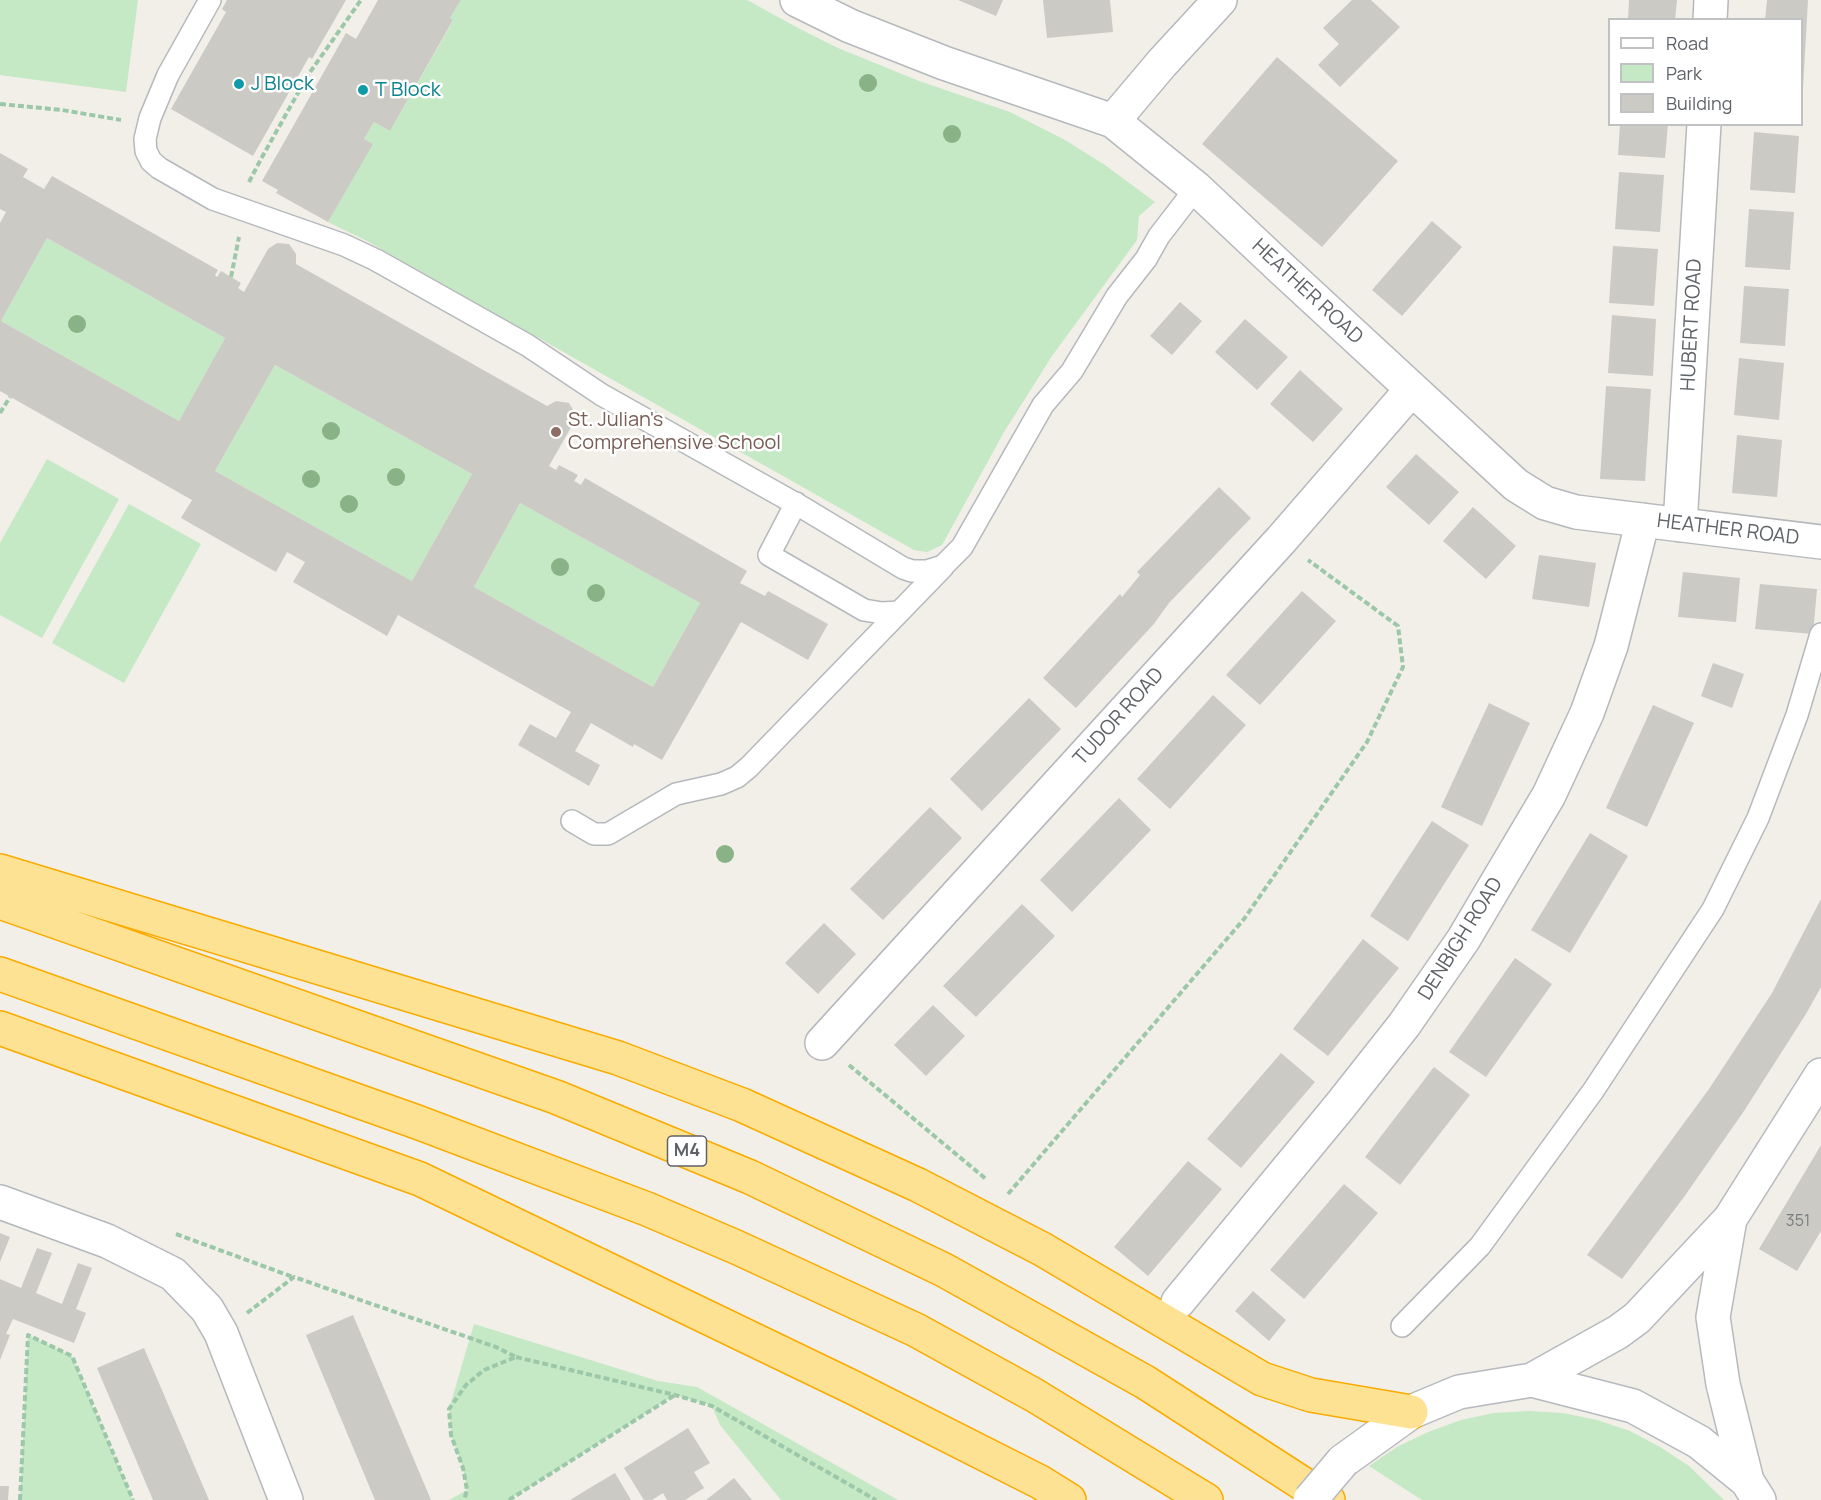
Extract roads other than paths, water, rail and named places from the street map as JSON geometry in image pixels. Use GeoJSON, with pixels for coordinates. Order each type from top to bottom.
{"type":"FeatureCollection","features":[{"type":"Feature","properties":{"kind":"highway"},"geometry":{"type":"LineString","coordinates":[[0,871],[618,1058],[742,1105],[918,1185],[1042,1249],[1263,1378],[1311,1395],[1411,1412]]}},
{"type":"Feature","properties":{"kind":"highway","name":"M4"},"geometry":{"type":"LineString","coordinates":[[0,902],[556,1097],[750,1177],[944,1270],[1145,1382],[1328,1500]]}},
{"type":"Feature","properties":{"kind":"highway"},"geometry":{"type":"LineString","coordinates":[[0,974],[417,1122],[647,1209],[726,1242],[916,1330],[1034,1395],[1206,1500]]}},
{"type":"Feature","properties":{"kind":"highway"},"geometry":{"type":"LineString","coordinates":[[0,1028],[420,1179],[854,1388],[1040,1482],[1069,1500]]}},
{"type":"Feature","properties":{"kind":"street","name":"HEATHER ROAD"},"geometry":{"type":"LineString","coordinates":[[797,0],[850,26],[944,63],[1113,121],[1196,188],[1516,485],[1545,503],[1576,512],[1821,542]]}},
{"type":"Feature","properties":{"kind":"street"},"geometry":{"type":"LineString","coordinates":[[1113,121],[1220,0]]}},
{"type":"Feature","properties":{"kind":"street"},"geometry":{"type":"LineString","coordinates":[[1710,18],[1711,0]]}},
{"type":"Feature","properties":{"kind":"street","name":"HUBERT ROAD"},"geometry":{"type":"LineString","coordinates":[[1680,525],[1704,126]]}},
{"type":"Feature","properties":{"kind":"street","name":"TUDOR ROAD"},"geometry":{"type":"LineString","coordinates":[[822,1043],[1281,540],[1412,388]]}},
{"type":"Feature","properties":{"kind":"street","name":"DENBIGH ROAD"},"geometry":{"type":"LineString","coordinates":[[1178,1302],[1341,1106],[1404,1025],[1463,940],[1550,795],[1587,713],[1611,646],[1643,520]]}},
{"type":"Feature","properties":{"kind":"street"},"geometry":{"type":"LineString","coordinates":[[1310,1500],[1343,1461],[1411,1412],[1459,1392],[1532,1380],[1618,1332],[1637,1318],[1730,1219],[1821,1075]]}},
{"type":"Feature","properties":{"kind":"street"},"geometry":{"type":"LineString","coordinates":[[0,1202],[107,1241],[173,1274],[207,1309],[221,1333],[286,1500]]}},
{"type":"Feature","properties":{"kind":"street"},"geometry":{"type":"LineString","coordinates":[[1730,1219],[1713,1317],[1723,1384],[1753,1490]]}},
{"type":"Feature","properties":{"kind":"street"},"geometry":{"type":"LineString","coordinates":[[1532,1380],[1633,1406],[1699,1442],[1753,1490]]}},
{"type":"Feature","properties":{"kind":"lane"},"geometry":{"type":"LineString","coordinates":[[210,0],[168,75],[148,123],[146,151],[151,161],[159,168],[220,202],[327,239],[376,260],[527,345],[602,394],[796,503],[906,570],[927,572],[943,566],[950,560]]}},
{"type":"Feature","properties":{"kind":"lane"},"geometry":{"type":"LineString","coordinates":[[572,821],[594,834],[608,834],[676,794],[721,784],[737,777],[749,767],[962,547],[1042,405],[1072,371],[1117,296],[1196,188]]}},
{"type":"Feature","properties":{"kind":"lane"},"geometry":{"type":"LineString","coordinates":[[796,503],[769,555],[864,610],[882,613],[899,612]]}},
{"type":"Feature","properties":{"kind":"lane"},"geometry":{"type":"LineString","coordinates":[[1402,1326],[1480,1246],[1593,1092],[1713,909],[1758,818],[1797,715],[1821,634]]}},
{"type":"Feature","properties":{"kind":"place","name":"J Block"},"geometry":{"type":"Point","coordinates":[239,84]}},
{"type":"Feature","properties":{"kind":"place","name":"T Block"},"geometry":{"type":"Point","coordinates":[363,90]}},
{"type":"Feature","properties":{"kind":"place","name":"St. Julian's Comprehensive School"},"geometry":{"type":"Point","coordinates":[556,432]}}]}
